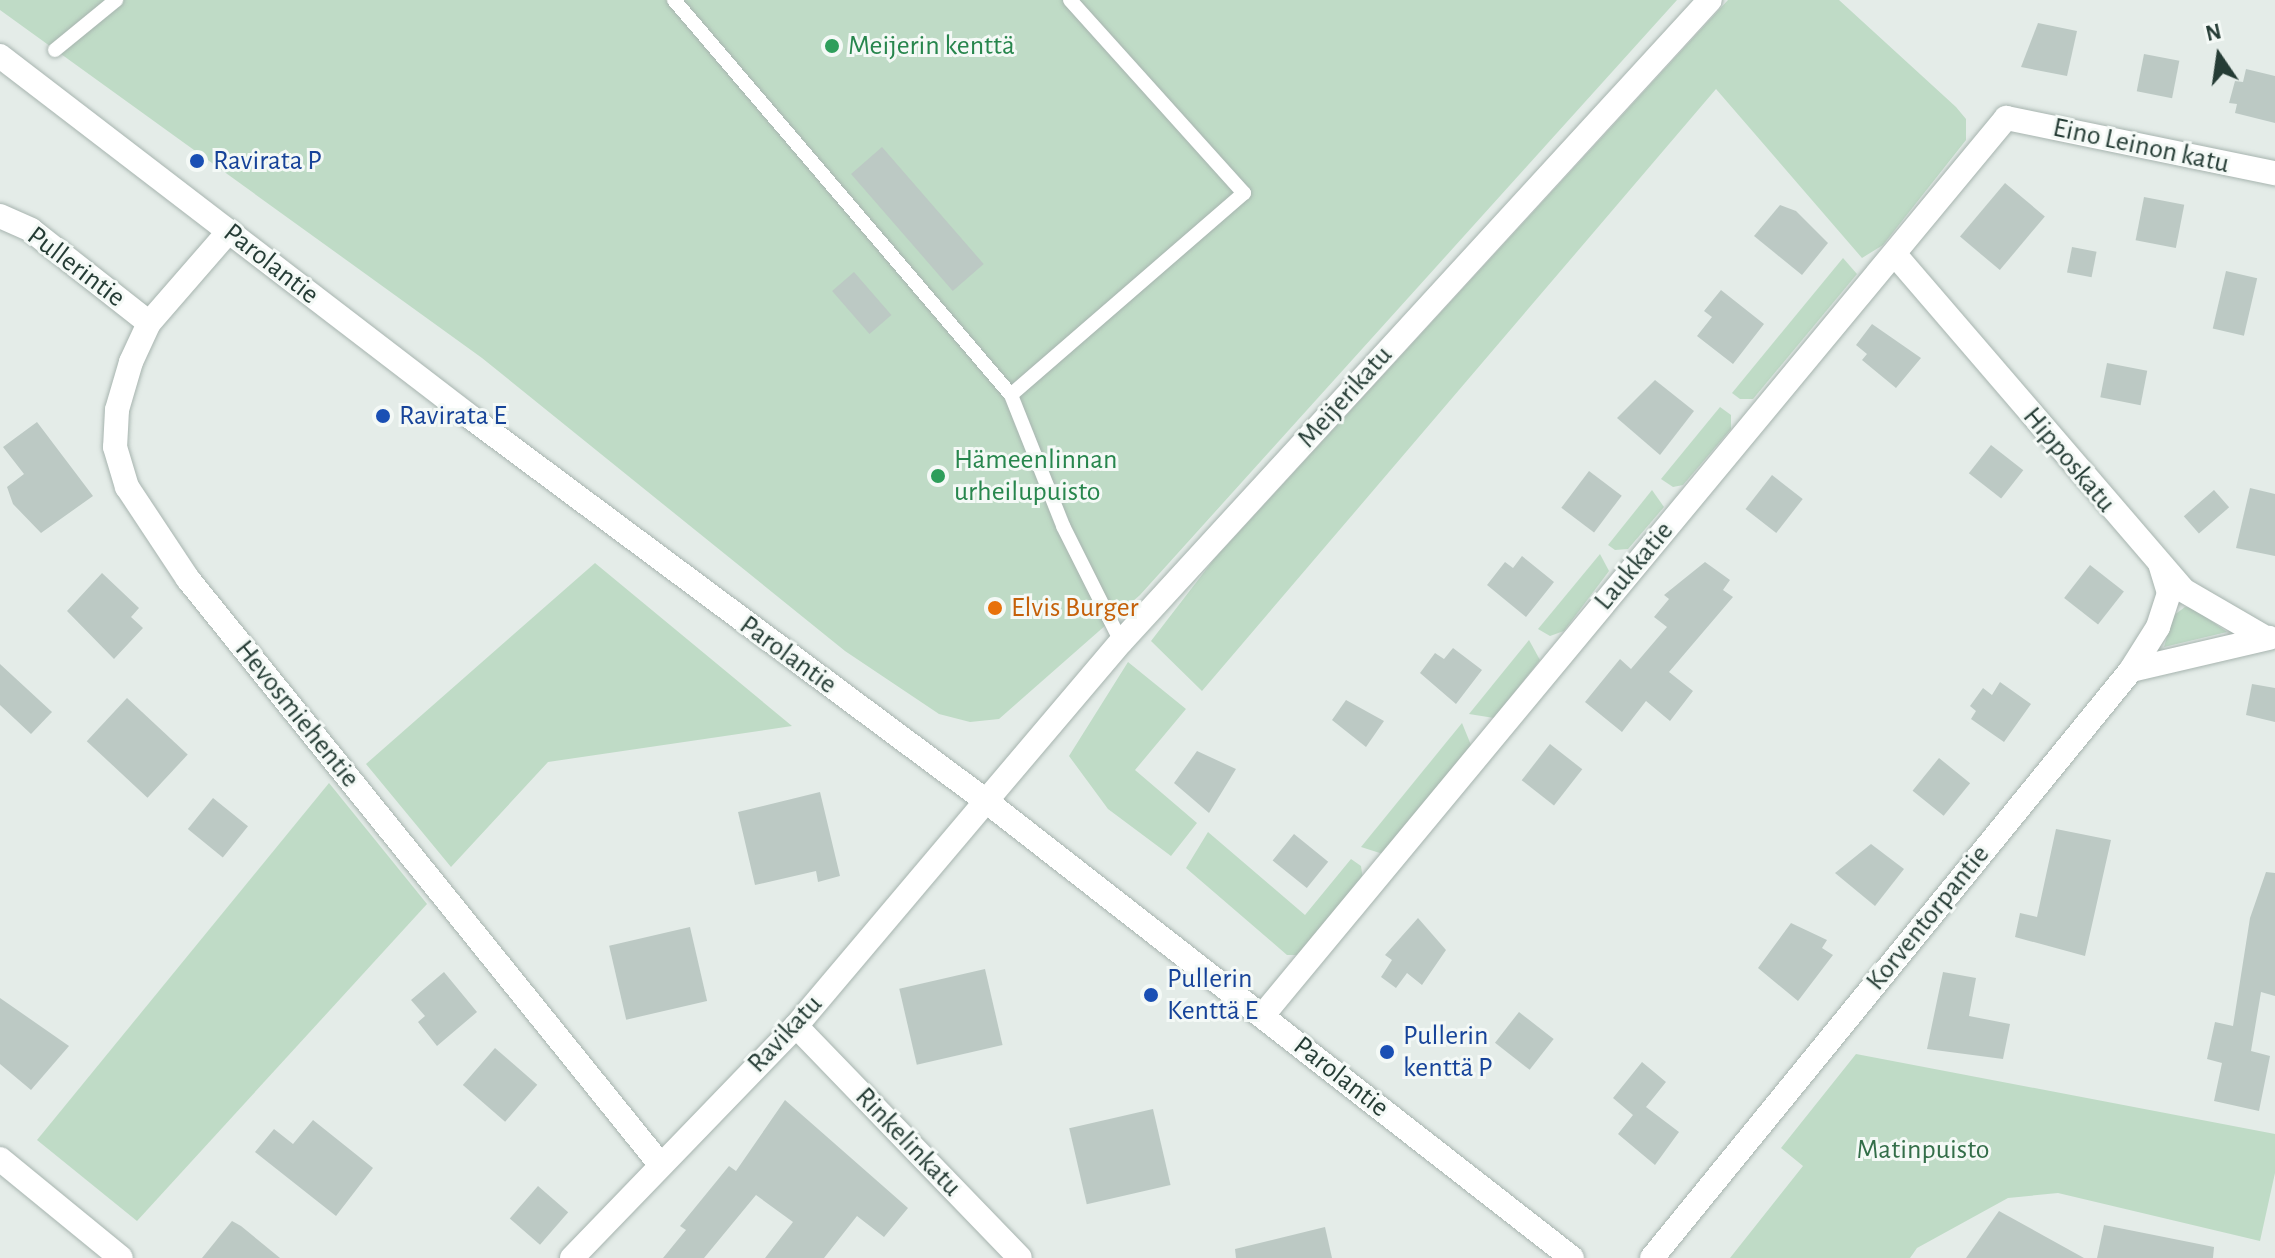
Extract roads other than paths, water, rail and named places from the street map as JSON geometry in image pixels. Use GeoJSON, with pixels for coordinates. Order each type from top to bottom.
{"type":"FeatureCollection","features":[{"type":"Feature","properties":{"kind":"street","name":"Meijerikatu"},"geometry":{"type":"LineString","coordinates":[[986,801],[1121,642],[1710,0]]}},
{"type":"Feature","properties":{"kind":"street","name":"Parolantie"},"geometry":{"type":"LineString","coordinates":[[0,56],[986,801],[1572,1258]]}},
{"type":"Feature","properties":{"kind":"street","name":"Eino Leinon katu"},"geometry":{"type":"LineString","coordinates":[[2006,118],[2275,173]]}},
{"type":"Feature","properties":{"kind":"street","name":"Laukkatie"},"geometry":{"type":"LineString","coordinates":[[1263,1015],[1897,257],[2006,118]]}},
{"type":"Feature","properties":{"kind":"street","name":"Pullerintie"},"geometry":{"type":"LineString","coordinates":[[0,216],[31,230],[149,323]]}},
{"type":"Feature","properties":{"kind":"street","name":"Hevosmiehentie"},"geometry":{"type":"LineString","coordinates":[[229,231],[149,323],[117,410],[115,447],[127,487],[188,579],[659,1163]]}},
{"type":"Feature","properties":{"kind":"street","name":"Hipposkatu"},"geometry":{"type":"LineString","coordinates":[[1897,257],[2183,590],[2270,638]]}},
{"type":"Feature","properties":{"kind":"street","name":"Korventorpantie"},"geometry":{"type":"LineString","coordinates":[[1652,1258],[2131,670],[2158,627],[2169,593],[2160,564]]}},
{"type":"Feature","properties":{"kind":"street"},"geometry":{"type":"LineString","coordinates":[[2131,670],[2270,638]]}},
{"type":"Feature","properties":{"kind":"street","name":"Ravikatu"},"geometry":{"type":"LineString","coordinates":[[572,1258],[659,1163],[796,1026],[986,801]]}},
{"type":"Feature","properties":{"kind":"street","name":"Rinkelinkatu"},"geometry":{"type":"LineString","coordinates":[[796,1026],[1020,1258]]}},
{"type":"Feature","properties":{"kind":"street"},"geometry":{"type":"LineString","coordinates":[[0,1159],[121,1258]]}},
{"type":"Feature","properties":{"kind":"lane"},"geometry":{"type":"LineString","coordinates":[[55,50],[116,0]]}},
{"type":"Feature","properties":{"kind":"lane"},"geometry":{"type":"LineString","coordinates":[[674,0],[1011,395],[1063,526],[1121,642]]}},
{"type":"Feature","properties":{"kind":"lane"},"geometry":{"type":"LineString","coordinates":[[1011,395],[1244,193],[1070,0]]}},
{"type":"Feature","properties":{"kind":"place","name":"Meijerin kenttä"},"geometry":{"type":"Point","coordinates":[832,46]}},
{"type":"Feature","properties":{"kind":"place","name":"Ravirata P"},"geometry":{"type":"Point","coordinates":[197,161]}},
{"type":"Feature","properties":{"kind":"place","name":"Ravirata E"},"geometry":{"type":"Point","coordinates":[383,416]}},
{"type":"Feature","properties":{"kind":"place","name":"Hämeenlinnan urheilupuisto"},"geometry":{"type":"Point","coordinates":[938,476]}},
{"type":"Feature","properties":{"kind":"place","name":"Elvis Burger"},"geometry":{"type":"Point","coordinates":[995,608]}},
{"type":"Feature","properties":{"kind":"place","name":"Pullerin Kenttä E"},"geometry":{"type":"Point","coordinates":[1151,995]}},
{"type":"Feature","properties":{"kind":"place","name":"Pullerin kenttä P"},"geometry":{"type":"Point","coordinates":[1387,1052]}},
{"type":"Feature","properties":{"kind":"park label","name":"Matinpuisto"},"geometry":{"type":"Point","coordinates":[1923,1150]}}]}
